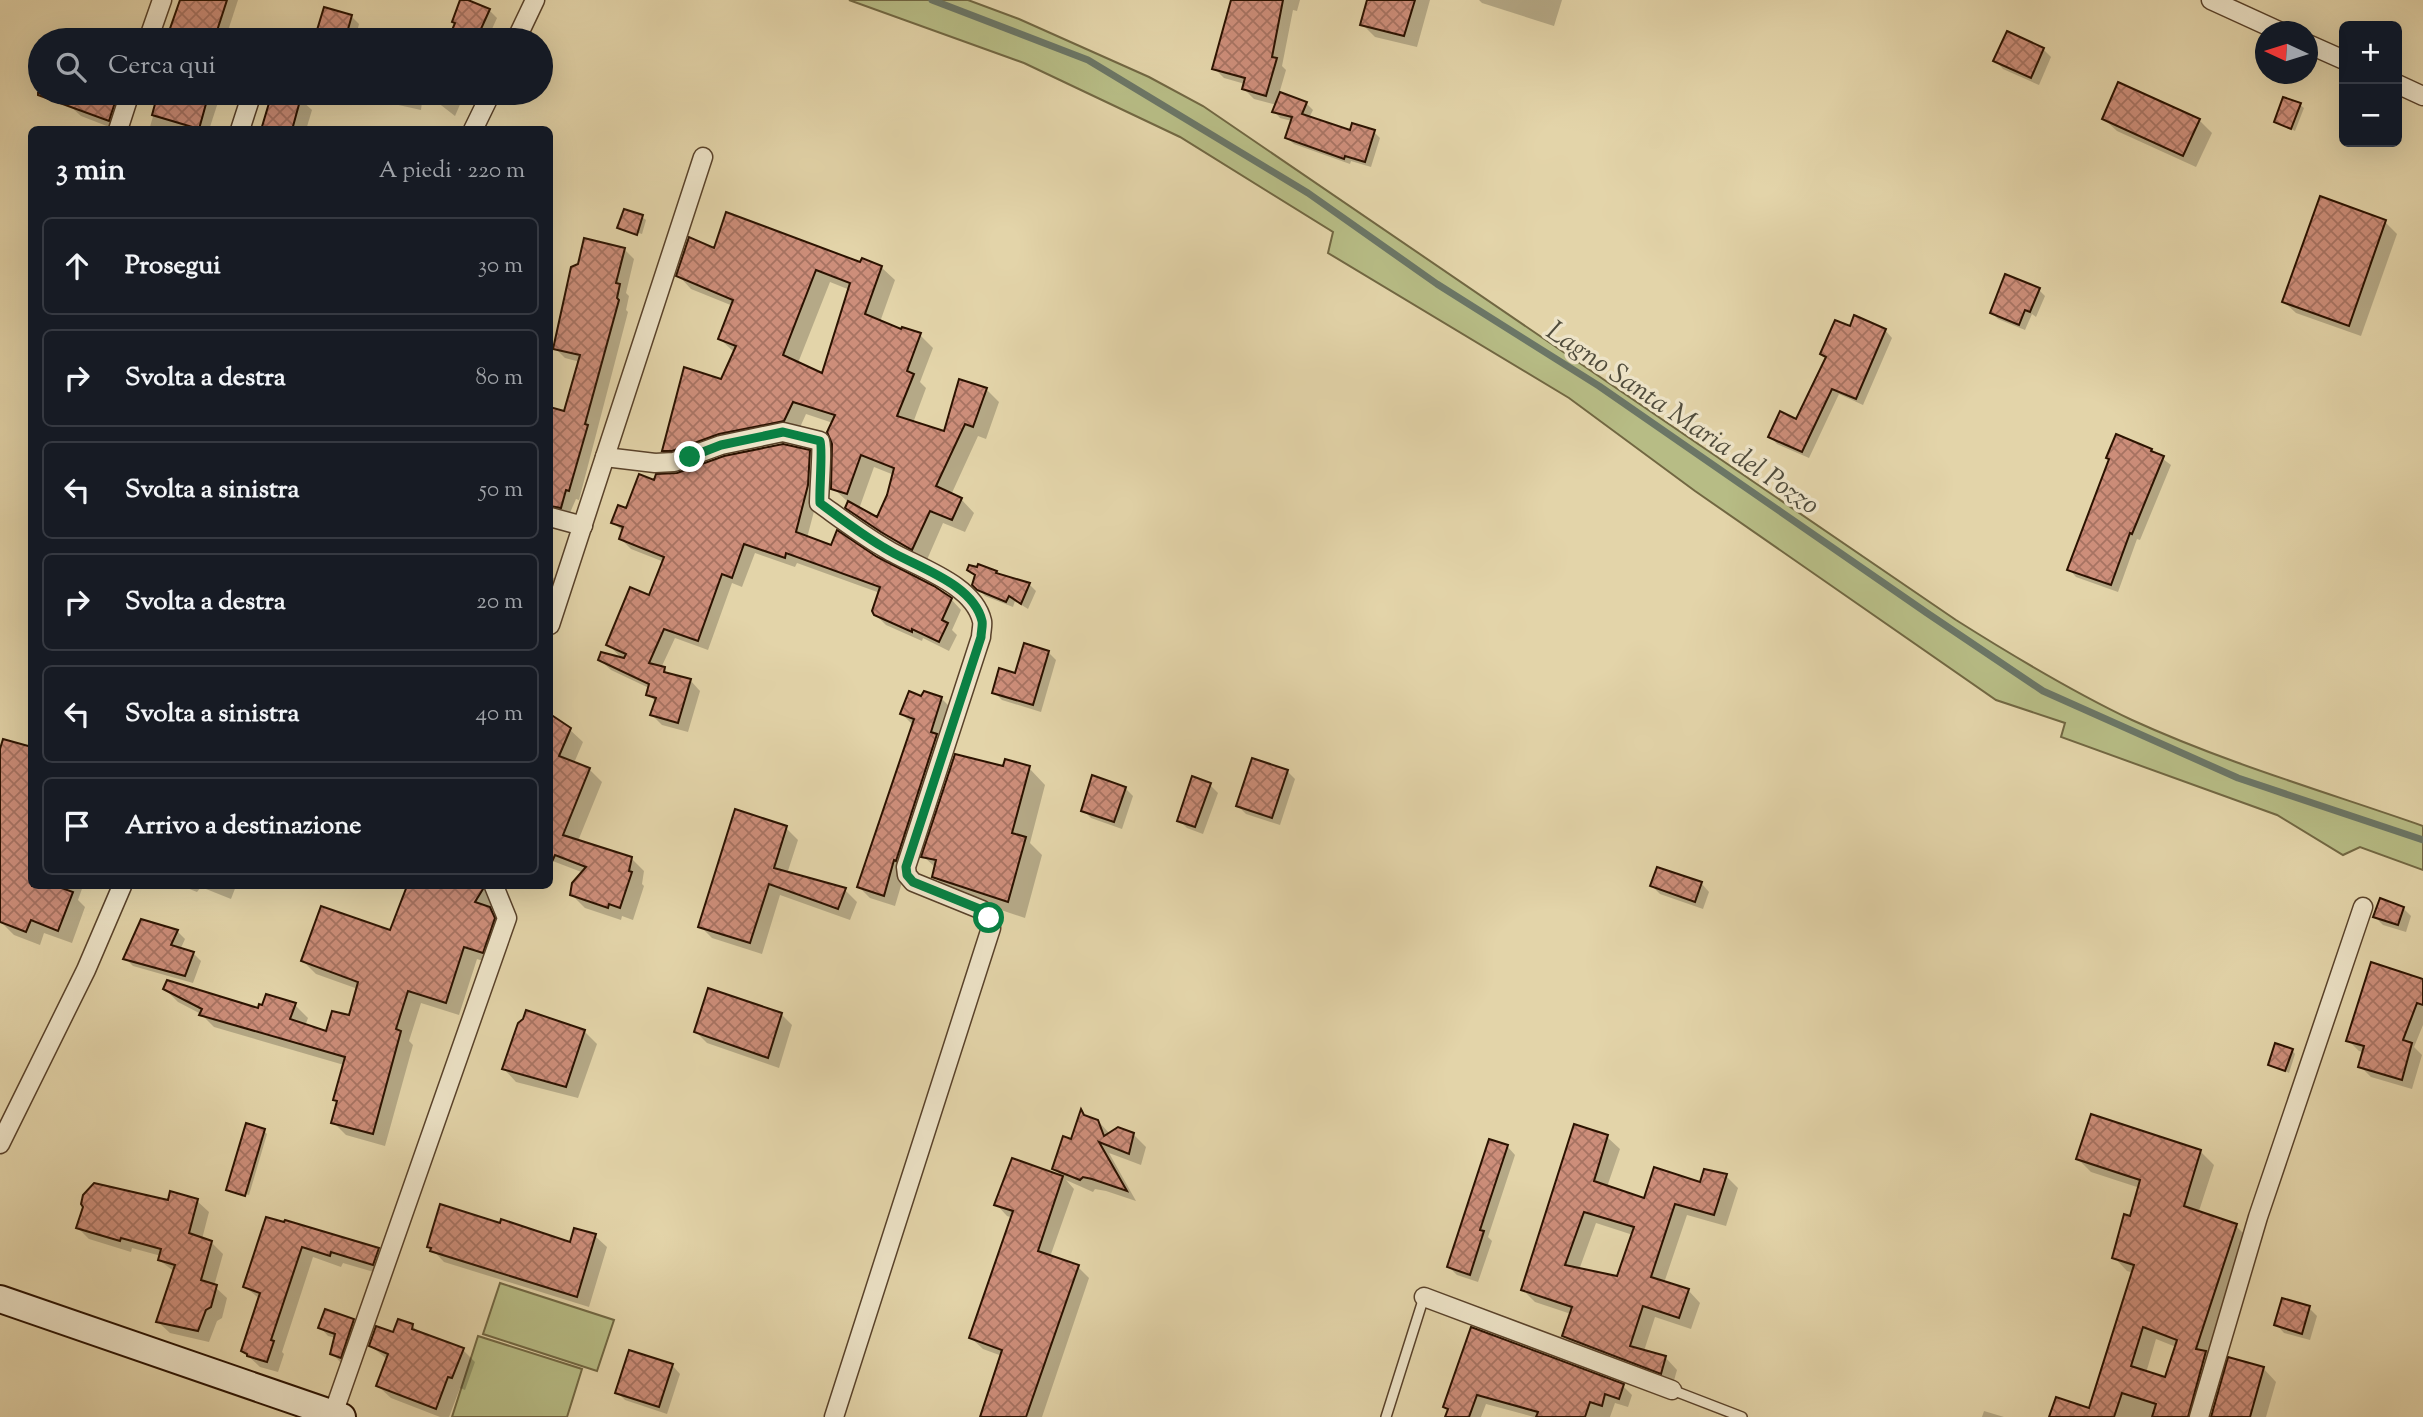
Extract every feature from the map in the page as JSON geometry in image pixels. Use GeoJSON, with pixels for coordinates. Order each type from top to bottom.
{"type":"FeatureCollection","features":[{"type":"Feature","properties":{"kind":"street"},"geometry":{"type":"LineString","coordinates":[[152,28],[162,0]]}},
{"type":"Feature","properties":{"kind":"street"},"geometry":{"type":"LineString","coordinates":[[522,28],[535,0]]}},
{"type":"Feature","properties":{"kind":"street"},"geometry":{"type":"LineString","coordinates":[[2211,0],[2257,21]]}},
{"type":"Feature","properties":{"kind":"street"},"geometry":{"type":"LineString","coordinates":[[2318,48],[2339,58]]}},
{"type":"Feature","properties":{"kind":"street"},"geometry":{"type":"LineString","coordinates":[[2402,86],[2423,96]]}},
{"type":"Feature","properties":{"kind":"street"},"geometry":{"type":"LineString","coordinates":[[119,126],[126,105]]}},
{"type":"Feature","properties":{"kind":"street"},"geometry":{"type":"LineString","coordinates":[[241,126],[248,105]]}},
{"type":"Feature","properties":{"kind":"street"},"geometry":{"type":"LineString","coordinates":[[475,126],[485,105]]}},
{"type":"Feature","properties":{"kind":"street"},"geometry":{"type":"LineString","coordinates":[[553,616],[703,157]]}},
{"type":"Feature","properties":{"kind":"street"},"geometry":{"type":"LineString","coordinates":[[605,457],[656,463],[674,462],[721,445],[783,432],[820,441],[823,446],[819,474],[820,503],[884,549],[928,570],[960,590],[976,607],[982,622],[981,637],[906,867],[907,875],[913,882],[982,910],[989,918],[990,928],[834,1417]]}},
{"type":"Feature","properties":{"kind":"street"},"geometry":{"type":"LineString","coordinates":[[553,518],[583,526]]}},
{"type":"Feature","properties":{"kind":"street"},"geometry":{"type":"LineString","coordinates":[[0,1144],[86,970],[121,889]]}},
{"type":"Feature","properties":{"kind":"street"},"geometry":{"type":"LineString","coordinates":[[0,1299],[338,1416],[508,918],[495,889]]}},
{"type":"Feature","properties":{"kind":"street"},"geometry":{"type":"LineString","coordinates":[[2199,1417],[2258,1217],[2363,908]]}},
{"type":"Feature","properties":{"kind":"street"},"geometry":{"type":"LineString","coordinates":[[1424,1297],[1672,1390]]}},
{"type":"Feature","properties":{"kind":"lane"},"geometry":{"type":"LineString","coordinates":[[1386,1417],[1424,1297]]}},
{"type":"Feature","properties":{"kind":"lane"},"geometry":{"type":"LineString","coordinates":[[1672,1390],[1742,1417]]}},
{"type":"Feature","properties":{"kind":"green space"},"geometry":{"type":"Polygon","coordinates":[[[849,0],[968,0],[1019,19],[1149,77],[1203,106],[1956,620],[2021,660],[2109,709],[2168,736],[2423,826],[2423,870],[2360,847],[2343,855],[2277,815],[2061,737],[2065,723],[1996,700],[1695,491],[1569,398],[1328,253],[1333,232],[1180,137],[1024,63],[849,0]]]}},
{"type":"Feature","properties":{"kind":"green space"},"geometry":{"type":"Polygon","coordinates":[[[500,1283],[614,1320],[597,1371],[483,1334],[500,1283]]]}},
{"type":"Feature","properties":{"kind":"green space"},"geometry":{"type":"Polygon","coordinates":[[[478,1336],[582,1369],[567,1417],[452,1417],[478,1336]]]}},
{"type":"Feature","properties":{"kind":"building"},"geometry":{"type":"Polygon","coordinates":[[[180,0],[227,0],[218,28],[170,28],[180,0]]]}},
{"type":"Feature","properties":{"kind":"building"},"geometry":{"type":"Polygon","coordinates":[[[460,0],[468,0],[490,9],[481,28],[453,28],[455,23],[452,22],[460,0]]]}},
{"type":"Feature","properties":{"kind":"building"},"geometry":{"type":"Polygon","coordinates":[[[1231,0],[1283,0],[1272,57],[1277,58],[1266,96],[1242,89],[1245,78],[1212,69],[1231,0]]]}},
{"type":"Feature","properties":{"kind":"building"},"geometry":{"type":"Polygon","coordinates":[[[1367,0],[1415,0],[1404,36],[1360,25],[1367,0]]]}},
{"type":"Feature","properties":{"kind":"building"},"geometry":{"type":"Polygon","coordinates":[[[324,7],[352,15],[348,28],[318,28],[324,7]]]}},
{"type":"Feature","properties":{"kind":"building"},"geometry":{"type":"Polygon","coordinates":[[[2007,31],[2044,48],[2031,78],[1993,61],[2007,31]]]}},
{"type":"Feature","properties":{"kind":"building"},"geometry":{"type":"Polygon","coordinates":[[[2118,82],[2200,119],[2183,156],[2102,119],[2118,82]]]}},
{"type":"Feature","properties":{"kind":"building"},"geometry":{"type":"Polygon","coordinates":[[[1280,92],[1307,102],[1302,114],[1350,130],[1352,123],[1375,130],[1365,162],[1345,156],[1344,159],[1285,138],[1292,117],[1272,112],[1280,92]]]}},
{"type":"Feature","properties":{"kind":"building"},"geometry":{"type":"Polygon","coordinates":[[[2283,97],[2301,103],[2291,129],[2274,122],[2283,97]]]}},
{"type":"Feature","properties":{"kind":"building"},"geometry":{"type":"Polygon","coordinates":[[[65,105],[114,105],[109,121],[65,105]]]}},
{"type":"Feature","properties":{"kind":"building"},"geometry":{"type":"Polygon","coordinates":[[[155,105],[206,105],[200,126],[189,126],[152,115],[155,105]]]}},
{"type":"Feature","properties":{"kind":"building"},"geometry":{"type":"Polygon","coordinates":[[[268,105],[299,105],[293,126],[262,126],[268,105]]]}},
{"type":"Feature","properties":{"kind":"building"},"geometry":{"type":"Polygon","coordinates":[[[2320,196],[2386,220],[2349,326],[2282,302],[2320,196]]]}},
{"type":"Feature","properties":{"kind":"building"},"geometry":{"type":"Polygon","coordinates":[[[624,209],[643,215],[637,235],[617,228],[624,209]]]}},
{"type":"Feature","properties":{"kind":"building"},"geometry":{"type":"Polygon","coordinates":[[[726,212],[860,262],[862,258],[882,266],[865,314],[901,329],[902,327],[921,333],[907,371],[914,374],[897,416],[944,431],[959,379],[987,388],[973,427],[965,424],[936,486],[962,498],[952,520],[930,511],[912,550],[845,508],[848,501],[877,517],[887,495],[894,468],[861,455],[847,494],[831,489],[832,444],[827,432],[835,415],[793,402],[784,421],[719,434],[672,451],[662,451],[684,367],[721,379],[736,346],[718,339],[733,300],[676,276],[689,237],[714,248],[726,212]],[[816,270],[783,355],[822,373],[850,283],[816,270]]]}},
{"type":"Feature","properties":{"kind":"building"},"geometry":{"type":"Polygon","coordinates":[[[584,238],[625,248],[616,283],[620,284],[617,298],[619,300],[585,424],[588,425],[569,491],[566,490],[561,508],[553,507],[553,408],[564,411],[580,355],[553,349],[571,267],[578,264],[584,238]]]}},
{"type":"Feature","properties":{"kind":"building"},"geometry":{"type":"Polygon","coordinates":[[[2005,274],[2040,288],[2030,312],[2025,310],[2019,325],[1990,313],[2005,274]]]}},
{"type":"Feature","properties":{"kind":"building"},"geometry":{"type":"Polygon","coordinates":[[[1854,315],[1886,329],[1856,399],[1832,389],[1802,452],[1768,437],[1780,411],[1796,419],[1826,357],[1820,354],[1835,320],[1850,326],[1854,315]]]}},
{"type":"Feature","properties":{"kind":"building"},"geometry":{"type":"Polygon","coordinates":[[[2116,434],[2164,456],[2132,534],[2130,533],[2111,585],[2067,570],[2116,434]]]}},
{"type":"Feature","properties":{"kind":"building"},"geometry":{"type":"Polygon","coordinates":[[[783,444],[810,450],[808,485],[796,532],[831,545],[837,530],[877,557],[952,598],[942,620],[948,623],[939,642],[874,615],[872,611],[880,587],[786,553],[785,558],[744,544],[732,578],[722,574],[698,641],[664,629],[649,663],[665,667],[664,672],[691,679],[678,723],[650,715],[656,698],[646,695],[649,684],[598,660],[601,652],[624,658],[626,654],[606,645],[630,587],[649,595],[664,557],[619,539],[623,527],[611,523],[618,505],[626,508],[639,474],[654,480],[656,474],[677,473],[724,456],[783,444]]]}},
{"type":"Feature","properties":{"kind":"building"},"geometry":{"type":"Polygon","coordinates":[[[978,564],[997,571],[996,573],[1030,583],[1021,604],[1009,596],[1006,602],[977,590],[972,585],[975,575],[967,570],[969,565],[977,567],[978,564]]]}},
{"type":"Feature","properties":{"kind":"building"},"geometry":{"type":"Polygon","coordinates":[[[1024,643],[1049,651],[1033,705],[992,693],[999,668],[1015,673],[1024,643]]]}},
{"type":"Feature","properties":{"kind":"building"},"geometry":{"type":"Polygon","coordinates":[[[909,691],[921,696],[924,691],[942,697],[931,732],[937,734],[884,896],[857,887],[914,719],[900,714],[909,691]]]}},
{"type":"Feature","properties":{"kind":"building"},"geometry":{"type":"Polygon","coordinates":[[[553,716],[571,728],[559,756],[590,768],[563,835],[632,857],[629,871],[632,872],[620,908],[609,904],[608,908],[570,895],[572,883],[586,867],[555,855],[553,859],[553,716]]]}},
{"type":"Feature","properties":{"kind":"building"},"geometry":{"type":"Polygon","coordinates":[[[3,739],[28,746],[28,889],[64,889],[73,892],[58,931],[31,920],[26,932],[0,922],[0,749],[3,739]]]}},
{"type":"Feature","properties":{"kind":"building"},"geometry":{"type":"Polygon","coordinates":[[[955,754],[1003,766],[1005,759],[1030,766],[1012,833],[1026,837],[1008,902],[932,877],[936,860],[921,857],[955,754]]]}},
{"type":"Feature","properties":{"kind":"building"},"geometry":{"type":"Polygon","coordinates":[[[1252,758],[1288,770],[1272,818],[1236,806],[1252,758]]]}},
{"type":"Feature","properties":{"kind":"building"},"geometry":{"type":"Polygon","coordinates":[[[1092,775],[1126,787],[1114,822],[1081,811],[1092,775]]]}},
{"type":"Feature","properties":{"kind":"building"},"geometry":{"type":"Polygon","coordinates":[[[1192,776],[1211,783],[1195,827],[1177,821],[1192,776]]]}},
{"type":"Feature","properties":{"kind":"building"},"geometry":{"type":"Polygon","coordinates":[[[735,809],[787,826],[774,868],[846,888],[838,909],[769,884],[750,943],[698,927],[735,809]]]}},
{"type":"Feature","properties":{"kind":"building"},"geometry":{"type":"Polygon","coordinates":[[[1657,867],[1702,882],[1695,902],[1650,886],[1657,867]]]}},
{"type":"Feature","properties":{"kind":"building"},"geometry":{"type":"Polygon","coordinates":[[[406,889],[483,889],[475,902],[490,907],[495,918],[483,953],[464,947],[446,1003],[408,991],[396,1029],[401,1031],[373,1134],[331,1123],[337,1101],[333,1100],[345,1057],[199,1015],[202,1009],[163,989],[167,980],[258,1008],[266,994],[296,1003],[290,1019],[326,1031],[332,1011],[349,1015],[358,982],[301,961],[321,906],[390,930],[406,889]]]}},
{"type":"Feature","properties":{"kind":"building"},"geometry":{"type":"Polygon","coordinates":[[[2380,898],[2404,907],[2398,925],[2373,917],[2380,898]]]}},
{"type":"Feature","properties":{"kind":"building"},"geometry":{"type":"Polygon","coordinates":[[[141,919],[178,930],[171,945],[194,952],[185,976],[123,959],[141,919]]]}},
{"type":"Feature","properties":{"kind":"building"},"geometry":{"type":"Polygon","coordinates":[[[2371,962],[2423,979],[2423,1005],[2417,1003],[2403,1040],[2412,1043],[2402,1080],[2358,1067],[2364,1046],[2346,1041],[2371,962]]]}},
{"type":"Feature","properties":{"kind":"building"},"geometry":{"type":"Polygon","coordinates":[[[708,988],[782,1013],[768,1058],[694,1032],[708,988]]]}},
{"type":"Feature","properties":{"kind":"building"},"geometry":{"type":"Polygon","coordinates":[[[526,1010],[585,1030],[566,1087],[502,1069],[518,1023],[523,1019],[526,1010]]]}},
{"type":"Feature","properties":{"kind":"building"},"geometry":{"type":"Polygon","coordinates":[[[2275,1043],[2293,1049],[2285,1071],[2268,1065],[2275,1043]]]}},
{"type":"Feature","properties":{"kind":"building"},"geometry":{"type":"Polygon","coordinates":[[[1081,1109],[1084,1115],[1098,1120],[1104,1136],[1118,1127],[1134,1133],[1129,1154],[1099,1142],[1127,1191],[1092,1179],[1083,1177],[1080,1180],[1052,1169],[1063,1136],[1071,1139],[1081,1109]]]}},
{"type":"Feature","properties":{"kind":"building"},"geometry":{"type":"Polygon","coordinates":[[[2091,1114],[2201,1150],[2184,1206],[2237,1224],[2196,1349],[2206,1351],[2188,1417],[2152,1417],[2156,1404],[2122,1393],[2114,1417],[2049,1417],[2056,1397],[2089,1408],[2134,1265],[2112,1258],[2124,1214],[2130,1216],[2140,1180],[2076,1159],[2091,1114]],[[2143,1327],[2131,1366],[2165,1377],[2177,1340],[2143,1327]]]}},
{"type":"Feature","properties":{"kind":"building"},"geometry":{"type":"Polygon","coordinates":[[[246,1123],[265,1129],[245,1196],[226,1190],[246,1123]]]}},
{"type":"Feature","properties":{"kind":"building"},"geometry":{"type":"Polygon","coordinates":[[[1574,1124],[1608,1135],[1594,1181],[1644,1198],[1654,1167],[1700,1182],[1704,1169],[1727,1174],[1714,1215],[1675,1204],[1651,1277],[1689,1289],[1679,1318],[1643,1306],[1630,1346],[1666,1356],[1661,1374],[1562,1336],[1572,1307],[1521,1290],[1574,1124]],[[1584,1212],[1565,1265],[1617,1276],[1634,1227],[1584,1212]]]}},
{"type":"Feature","properties":{"kind":"building"},"geometry":{"type":"Polygon","coordinates":[[[1489,1139],[1508,1145],[1480,1230],[1484,1231],[1470,1275],[1447,1267],[1489,1139]]]}},
{"type":"Feature","properties":{"kind":"building"},"geometry":{"type":"Polygon","coordinates":[[[1012,1158],[1063,1176],[1038,1251],[1079,1265],[1026,1417],[980,1417],[1002,1350],[969,1338],[1013,1211],[994,1205],[1012,1158]]]}},
{"type":"Feature","properties":{"kind":"building"},"geometry":{"type":"Polygon","coordinates":[[[94,1183],[168,1200],[170,1191],[198,1199],[189,1233],[212,1241],[201,1280],[217,1285],[211,1307],[206,1310],[198,1331],[156,1322],[175,1265],[158,1260],[161,1249],[76,1228],[83,1207],[83,1195],[94,1183]]]}},
{"type":"Feature","properties":{"kind":"building"},"geometry":{"type":"Polygon","coordinates":[[[440,1204],[500,1223],[501,1219],[570,1242],[574,1228],[596,1234],[577,1297],[430,1251],[431,1248],[427,1247],[440,1204]]]}},
{"type":"Feature","properties":{"kind":"building"},"geometry":{"type":"Polygon","coordinates":[[[266,1217],[284,1222],[285,1220],[379,1248],[373,1265],[331,1252],[330,1256],[302,1247],[271,1340],[274,1341],[267,1362],[247,1356],[241,1351],[260,1293],[243,1287],[266,1217]]]}},
{"type":"Feature","properties":{"kind":"building"},"geometry":{"type":"Polygon","coordinates":[[[2282,1298],[2310,1306],[2302,1334],[2274,1325],[2282,1298]]]}},
{"type":"Feature","properties":{"kind":"building"},"geometry":{"type":"Polygon","coordinates":[[[325,1309],[354,1319],[341,1358],[330,1354],[335,1334],[318,1328],[325,1309]]]}},
{"type":"Feature","properties":{"kind":"building"},"geometry":{"type":"Polygon","coordinates":[[[398,1319],[413,1324],[412,1329],[464,1348],[452,1378],[448,1377],[436,1409],[376,1386],[388,1354],[369,1346],[376,1326],[393,1332],[398,1319]]]}},
{"type":"Feature","properties":{"kind":"building"},"geometry":{"type":"Polygon","coordinates":[[[1471,1327],[1624,1384],[1619,1399],[1605,1394],[1602,1406],[1590,1402],[1585,1417],[1536,1417],[1538,1412],[1477,1395],[1469,1417],[1445,1417],[1448,1409],[1443,1407],[1471,1327]]]}},
{"type":"Feature","properties":{"kind":"building"},"geometry":{"type":"Polygon","coordinates":[[[629,1350],[673,1364],[659,1407],[615,1393],[629,1350]]]}},
{"type":"Feature","properties":{"kind":"building"},"geometry":{"type":"Polygon","coordinates":[[[2228,1357],[2264,1367],[2250,1417],[2211,1417],[2228,1357]]]}},
{"type":"Feature","properties":{"kind":"waterway","name":"Lagno Santa Maria del Pozzo"},"geometry":{"type":"LineString","coordinates":[[932,0],[1088,60],[1308,193],[1437,284],[1599,386],[2043,691],[2238,778],[2423,840]]}},
{"type":"Feature","properties":{"kind":"route"},"geometry":{"type":"LineString","coordinates":[[690,457],[721,445],[783,432],[820,441],[823,446],[819,474],[820,503],[884,549],[928,570],[960,590],[976,607],[982,622],[981,637],[906,867],[907,875],[913,882],[982,910],[989,918]]}}]}
